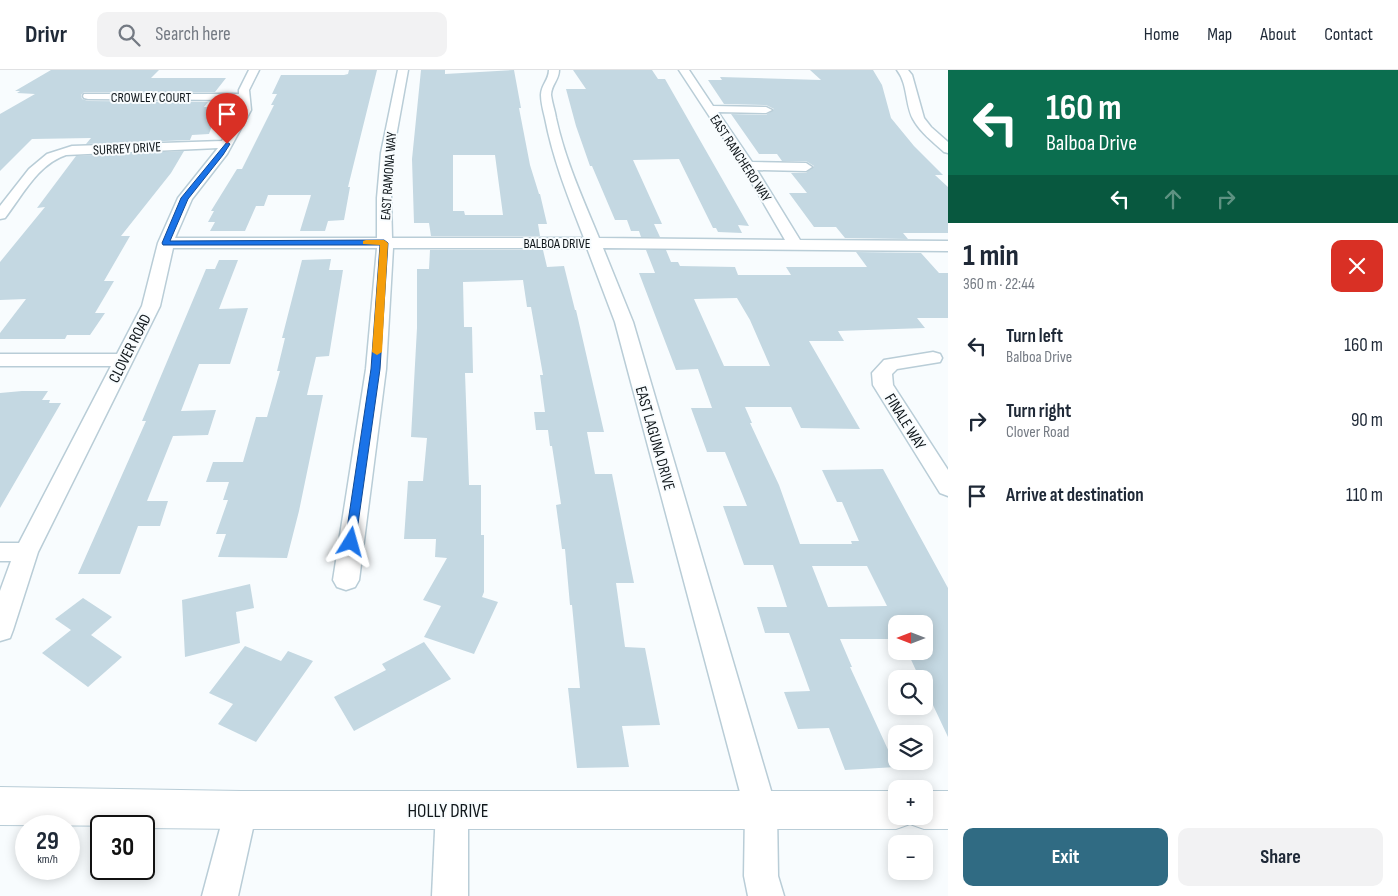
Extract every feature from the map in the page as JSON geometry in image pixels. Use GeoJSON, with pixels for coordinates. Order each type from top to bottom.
{"type":"FeatureCollection","features":[{"type":"Feature","properties":{"kind":"street","name":"CLOVER ROAD"},"geometry":{"type":"LineString","coordinates":[[0,630],[26,552],[151,306],[166,243],[185,198],[221,154],[246,110],[244,90],[254,70]]}},
{"type":"Feature","properties":{"kind":"street","name":"EAST RAMONA WAY"},"geometry":{"type":"LineString","coordinates":[[346,580],[376,369],[388,153],[403,70]]}},
{"type":"Feature","properties":{"kind":"street","name":"EAST LAGUNA DRIVE"},"geometry":{"type":"LineString","coordinates":[[554,70],[554,76],[547,88],[546,95],[554,135],[564,169],[624,322],[761,811],[761,876],[766,896]]}},
{"type":"Feature","properties":{"kind":"street","name":"EAST RANCHERO WAY"},"geometry":{"type":"LineString","coordinates":[[684,70],[748,166],[796,246]]}},
{"type":"Feature","properties":{"kind":"street"},"geometry":{"type":"LineString","coordinates":[[902,70],[906,75],[918,118],[926,130],[948,148]]}},
{"type":"Feature","properties":{"kind":"street","name":"CROWLEY COURT"},"geometry":{"type":"LineString","coordinates":[[88,96],[244,97]]}},
{"type":"Feature","properties":{"kind":"street"},"geometry":{"type":"LineString","coordinates":[[710,110],[766,110]]}},
{"type":"Feature","properties":{"kind":"street","name":"SURREY DRIVE"},"geometry":{"type":"LineString","coordinates":[[0,215],[46,159],[58,153],[72,150],[227,144]]}},
{"type":"Feature","properties":{"kind":"street"},"geometry":{"type":"LineString","coordinates":[[748,166],[806,167]]}},
{"type":"Feature","properties":{"kind":"street","name":"BALBOA DRIVE"},"geometry":{"type":"LineString","coordinates":[[166,243],[594,243],[948,246]]}},
{"type":"Feature","properties":{"kind":"street","name":"FINALE WAY"},"geometry":{"type":"LineString","coordinates":[[934,358],[891,364],[882,373],[883,385],[941,467],[948,488]]}},
{"type":"Feature","properties":{"kind":"street"},"geometry":{"type":"LineString","coordinates":[[0,360],[124,360]]}},
{"type":"Feature","properties":{"kind":"street"},"geometry":{"type":"LineString","coordinates":[[0,552],[26,552]]}},
{"type":"Feature","properties":{"kind":"street","name":"HOLLY DRIVE"},"geometry":{"type":"LineString","coordinates":[[0,806],[241,810],[888,810]]}},
{"type":"Feature","properties":{"kind":"street"},"geometry":{"type":"LineString","coordinates":[[220,896],[241,810]]}},
{"type":"Feature","properties":{"kind":"street"},"geometry":{"type":"LineString","coordinates":[[450,896],[452,810]]}},
{"type":"Feature","properties":{"kind":"street"},"geometry":{"type":"LineString","coordinates":[[933,810],[948,810]]}},
{"type":"Feature","properties":{"kind":"building"},"geometry":{"type":"Polygon","coordinates":[[[51,70],[159,70],[151,78],[226,78],[215,92],[84,92],[81,95],[82,99],[88,101],[208,102],[204,107],[223,107],[213,123],[209,134],[192,135],[190,140],[86,144],[91,138],[32,139],[0,171],[0,114],[35,94],[17,93],[20,91],[15,91],[51,70]]]}},
{"type":"Feature","properties":{"kind":"building"},"geometry":{"type":"Polygon","coordinates":[[[349,70],[377,70],[348,187],[350,187],[344,220],[328,221],[325,231],[300,231],[311,195],[268,195],[264,206],[256,206],[245,231],[210,231],[215,222],[208,222],[214,211],[211,211],[237,169],[242,169],[274,105],[271,105],[277,94],[272,94],[281,75],[344,75],[348,74],[349,70]]]}},
{"type":"Feature","properties":{"kind":"building"},"geometry":{"type":"Polygon","coordinates":[[[421,70],[445,70],[445,74],[514,70],[530,165],[540,194],[547,224],[538,224],[540,236],[431,236],[429,223],[414,223],[412,159],[421,70]],[[453,155],[453,211],[464,211],[465,215],[503,215],[495,155],[453,155]]]}},
{"type":"Feature","properties":{"kind":"building"},"geometry":{"type":"Polygon","coordinates":[[[573,70],[652,70],[658,79],[665,79],[749,226],[738,225],[742,233],[718,232],[716,228],[713,228],[679,159],[633,160],[662,224],[654,224],[660,237],[641,237],[639,231],[631,231],[627,220],[615,220],[592,166],[590,166],[576,126],[566,89],[586,89],[573,70]]]}},
{"type":"Feature","properties":{"kind":"building"},"geometry":{"type":"Polygon","coordinates":[[[810,70],[873,70],[882,85],[891,118],[914,146],[943,175],[935,175],[948,187],[948,233],[903,233],[908,239],[845,238],[836,227],[814,227],[789,193],[807,193],[791,173],[806,173],[814,166],[806,161],[782,161],[777,154],[759,154],[731,114],[766,115],[774,109],[766,105],[724,104],[708,80],[722,80],[720,77],[821,80],[810,70]]]}},
{"type":"Feature","properties":{"kind":"building"},"geometry":{"type":"Polygon","coordinates":[[[184,151],[171,173],[121,236],[130,236],[104,281],[114,281],[95,313],[105,313],[90,335],[67,335],[65,339],[0,339],[0,333],[26,299],[0,300],[0,262],[45,207],[37,208],[76,156],[184,151]]]}},
{"type":"Feature","properties":{"kind":"building"},"geometry":{"type":"Polygon","coordinates":[[[430,250],[543,250],[547,267],[564,266],[604,432],[587,432],[595,474],[612,474],[634,583],[616,583],[625,647],[645,648],[660,725],[622,726],[629,767],[577,768],[568,688],[580,688],[565,549],[562,549],[556,505],[561,504],[548,430],[536,430],[534,412],[545,412],[540,375],[543,375],[531,307],[527,307],[523,280],[463,282],[464,327],[472,327],[473,373],[465,373],[469,485],[481,485],[481,535],[484,535],[484,592],[482,597],[498,602],[474,654],[424,637],[441,606],[423,600],[447,558],[435,557],[436,539],[404,539],[408,481],[423,481],[427,438],[411,437],[417,328],[417,269],[429,269],[430,250]]]}},
{"type":"Feature","properties":{"kind":"building"},"geometry":{"type":"Polygon","coordinates":[[[646,250],[666,250],[671,262],[678,262],[680,266],[735,267],[738,275],[791,275],[786,267],[867,267],[856,252],[921,253],[939,273],[948,273],[948,318],[917,318],[925,328],[838,331],[844,341],[809,341],[860,429],[801,428],[791,407],[745,407],[752,423],[750,423],[779,485],[800,544],[852,544],[851,541],[859,541],[842,502],[837,502],[822,470],[883,469],[948,588],[948,737],[933,705],[933,670],[916,670],[911,660],[933,660],[933,615],[888,615],[888,639],[840,639],[852,667],[850,667],[888,750],[888,767],[845,770],[829,728],[798,729],[784,692],[810,691],[789,633],[765,633],[757,607],[787,607],[773,565],[744,565],[723,506],[747,506],[725,452],[707,452],[691,408],[712,408],[698,369],[676,370],[639,273],[655,273],[646,250]],[[737,298],[694,299],[724,366],[770,366],[750,320],[737,298]],[[812,566],[828,607],[887,606],[867,566],[812,566]]]}},
{"type":"Feature","properties":{"kind":"building"},"geometry":{"type":"Polygon","coordinates":[[[331,259],[329,270],[343,270],[329,356],[316,357],[307,395],[323,395],[299,511],[287,558],[218,557],[226,534],[216,534],[228,500],[223,500],[229,482],[206,482],[213,462],[243,462],[256,417],[267,417],[280,371],[277,371],[285,338],[282,338],[302,260],[331,259]]]}},
{"type":"Feature","properties":{"kind":"building"},"geometry":{"type":"Polygon","coordinates":[[[219,260],[238,260],[219,309],[248,308],[230,364],[199,364],[181,411],[216,410],[208,435],[173,436],[147,501],[168,501],[160,526],[138,526],[120,574],[78,574],[146,421],[142,421],[206,269],[215,269],[219,260]]]}},
{"type":"Feature","properties":{"kind":"building"},"geometry":{"type":"Polygon","coordinates":[[[48,391],[42,400],[50,400],[49,403],[61,403],[0,508],[0,393],[48,391]]]}},
{"type":"Feature","properties":{"kind":"building"},"geometry":{"type":"Polygon","coordinates":[[[250,584],[254,608],[236,612],[240,643],[185,657],[182,600],[250,584]]]}},
{"type":"Feature","properties":{"kind":"building"},"geometry":{"type":"Polygon","coordinates":[[[83,598],[112,617],[91,635],[122,657],[88,687],[42,653],[71,630],[55,619],[83,598]]]}},
{"type":"Feature","properties":{"kind":"building"},"geometry":{"type":"Polygon","coordinates":[[[424,642],[451,679],[354,731],[334,697],[386,670],[382,664],[424,642]]]}},
{"type":"Feature","properties":{"kind":"building"},"geometry":{"type":"Polygon","coordinates":[[[245,646],[281,661],[288,651],[313,661],[256,742],[218,724],[233,704],[209,693],[245,646]]]}},
{"type":"Feature","properties":{"kind":"slow traffic"},"geometry":{"type":"LineString","coordinates":[[366,243],[384,243],[377,352]]}},
{"type":"Feature","properties":{"kind":"route"},"geometry":{"type":"LineString","coordinates":[[227,144],[185,198],[166,243],[384,243],[376,369],[351,542]]}}]}
